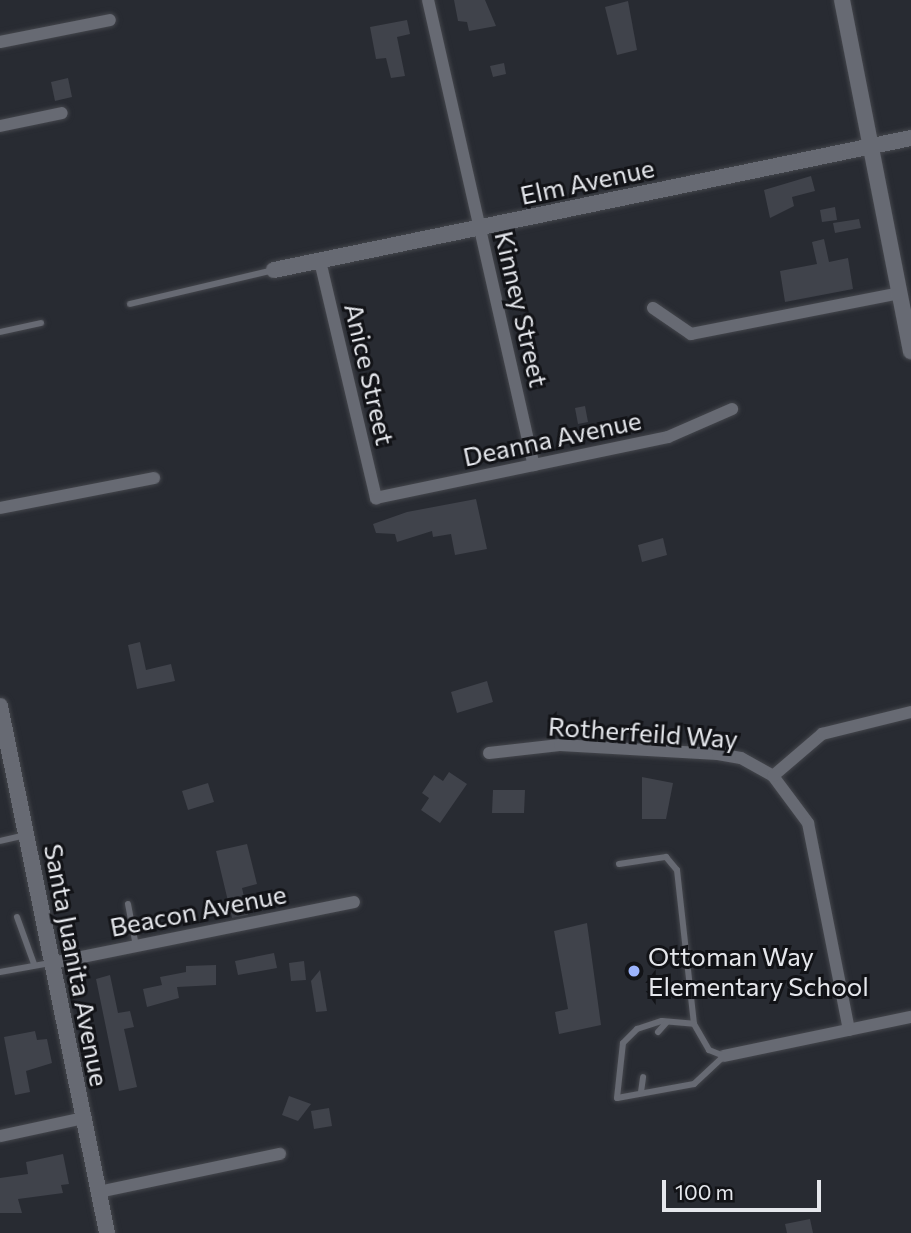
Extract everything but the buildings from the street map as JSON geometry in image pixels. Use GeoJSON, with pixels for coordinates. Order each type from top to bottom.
{"type":"FeatureCollection","features":[{"type":"Feature","properties":{"kind":"street","name":"Kinney Street"},"geometry":{"type":"LineString","coordinates":[[428,0],[534,465]]}},
{"type":"Feature","properties":{"kind":"street"},"geometry":{"type":"LineString","coordinates":[[842,0],[911,351]]}},
{"type":"Feature","properties":{"kind":"street"},"geometry":{"type":"LineString","coordinates":[[0,42],[110,20]]}},
{"type":"Feature","properties":{"kind":"street"},"geometry":{"type":"LineString","coordinates":[[0,126],[62,113]]}},
{"type":"Feature","properties":{"kind":"street","name":"Elm Avenue"},"geometry":{"type":"LineString","coordinates":[[274,271],[911,138]]}},
{"type":"Feature","properties":{"kind":"street","name":"Anice Street"},"geometry":{"type":"LineString","coordinates":[[320,261],[376,498]]}},
{"type":"Feature","properties":{"kind":"street"},"geometry":{"type":"LineString","coordinates":[[653,308],[691,334],[900,293]]}},
{"type":"Feature","properties":{"kind":"street","name":"Deanna Avenue"},"geometry":{"type":"LineString","coordinates":[[376,498],[668,437],[732,409]]}},
{"type":"Feature","properties":{"kind":"street"},"geometry":{"type":"LineString","coordinates":[[0,508],[154,478]]}},
{"type":"Feature","properties":{"kind":"street"},"geometry":{"type":"LineString","coordinates":[[773,776],[822,734],[911,712]]}},
{"type":"Feature","properties":{"kind":"street","name":"Santa Juanita Avenue"},"geometry":{"type":"LineString","coordinates":[[1,716],[107,1233]]}},
{"type":"Feature","properties":{"kind":"street","name":"Rotherfeild Way"},"geometry":{"type":"LineString","coordinates":[[489,753],[560,745],[718,754],[741,758],[773,776],[808,823],[849,1030]]}},
{"type":"Feature","properties":{"kind":"street","name":"Beacon Avenue"},"geometry":{"type":"LineString","coordinates":[[52,963],[354,902]]}},
{"type":"Feature","properties":{"kind":"street"},"geometry":{"type":"LineString","coordinates":[[724,1056],[911,1017]]}},
{"type":"Feature","properties":{"kind":"street"},"geometry":{"type":"LineString","coordinates":[[0,1136],[83,1118]]}},
{"type":"Feature","properties":{"kind":"street"},"geometry":{"type":"LineString","coordinates":[[99,1192],[280,1154]]}},
{"type":"Feature","properties":{"kind":"lane"},"geometry":{"type":"LineString","coordinates":[[130,304],[274,271]]}},
{"type":"Feature","properties":{"kind":"lane"},"geometry":{"type":"LineString","coordinates":[[0,332],[41,323]]}},
{"type":"Feature","properties":{"kind":"lane"},"geometry":{"type":"LineString","coordinates":[[0,841],[26,835]]}},
{"type":"Feature","properties":{"kind":"lane"},"geometry":{"type":"LineString","coordinates":[[620,864],[666,857],[677,870],[694,1024],[709,1050],[724,1056],[694,1084],[617,1098],[623,1043],[637,1029],[667,1021],[694,1024]]}},
{"type":"Feature","properties":{"kind":"lane"},"geometry":{"type":"LineString","coordinates":[[128,904],[136,946]]}},
{"type":"Feature","properties":{"kind":"lane"},"geometry":{"type":"LineString","coordinates":[[17,917],[34,964]]}},
{"type":"Feature","properties":{"kind":"lane"},"geometry":{"type":"LineString","coordinates":[[0,972],[52,963]]}},
{"type":"Feature","properties":{"kind":"lane"},"geometry":{"type":"LineString","coordinates":[[658,1032],[667,1021]]}},
{"type":"Feature","properties":{"kind":"lane"},"geometry":{"type":"LineString","coordinates":[[641,1092],[643,1077]]}},
{"type":"Feature","properties":{"kind":"place","name":"Ottoman Way Elementary School"},"geometry":{"type":"Point","coordinates":[634,971]}}]}
